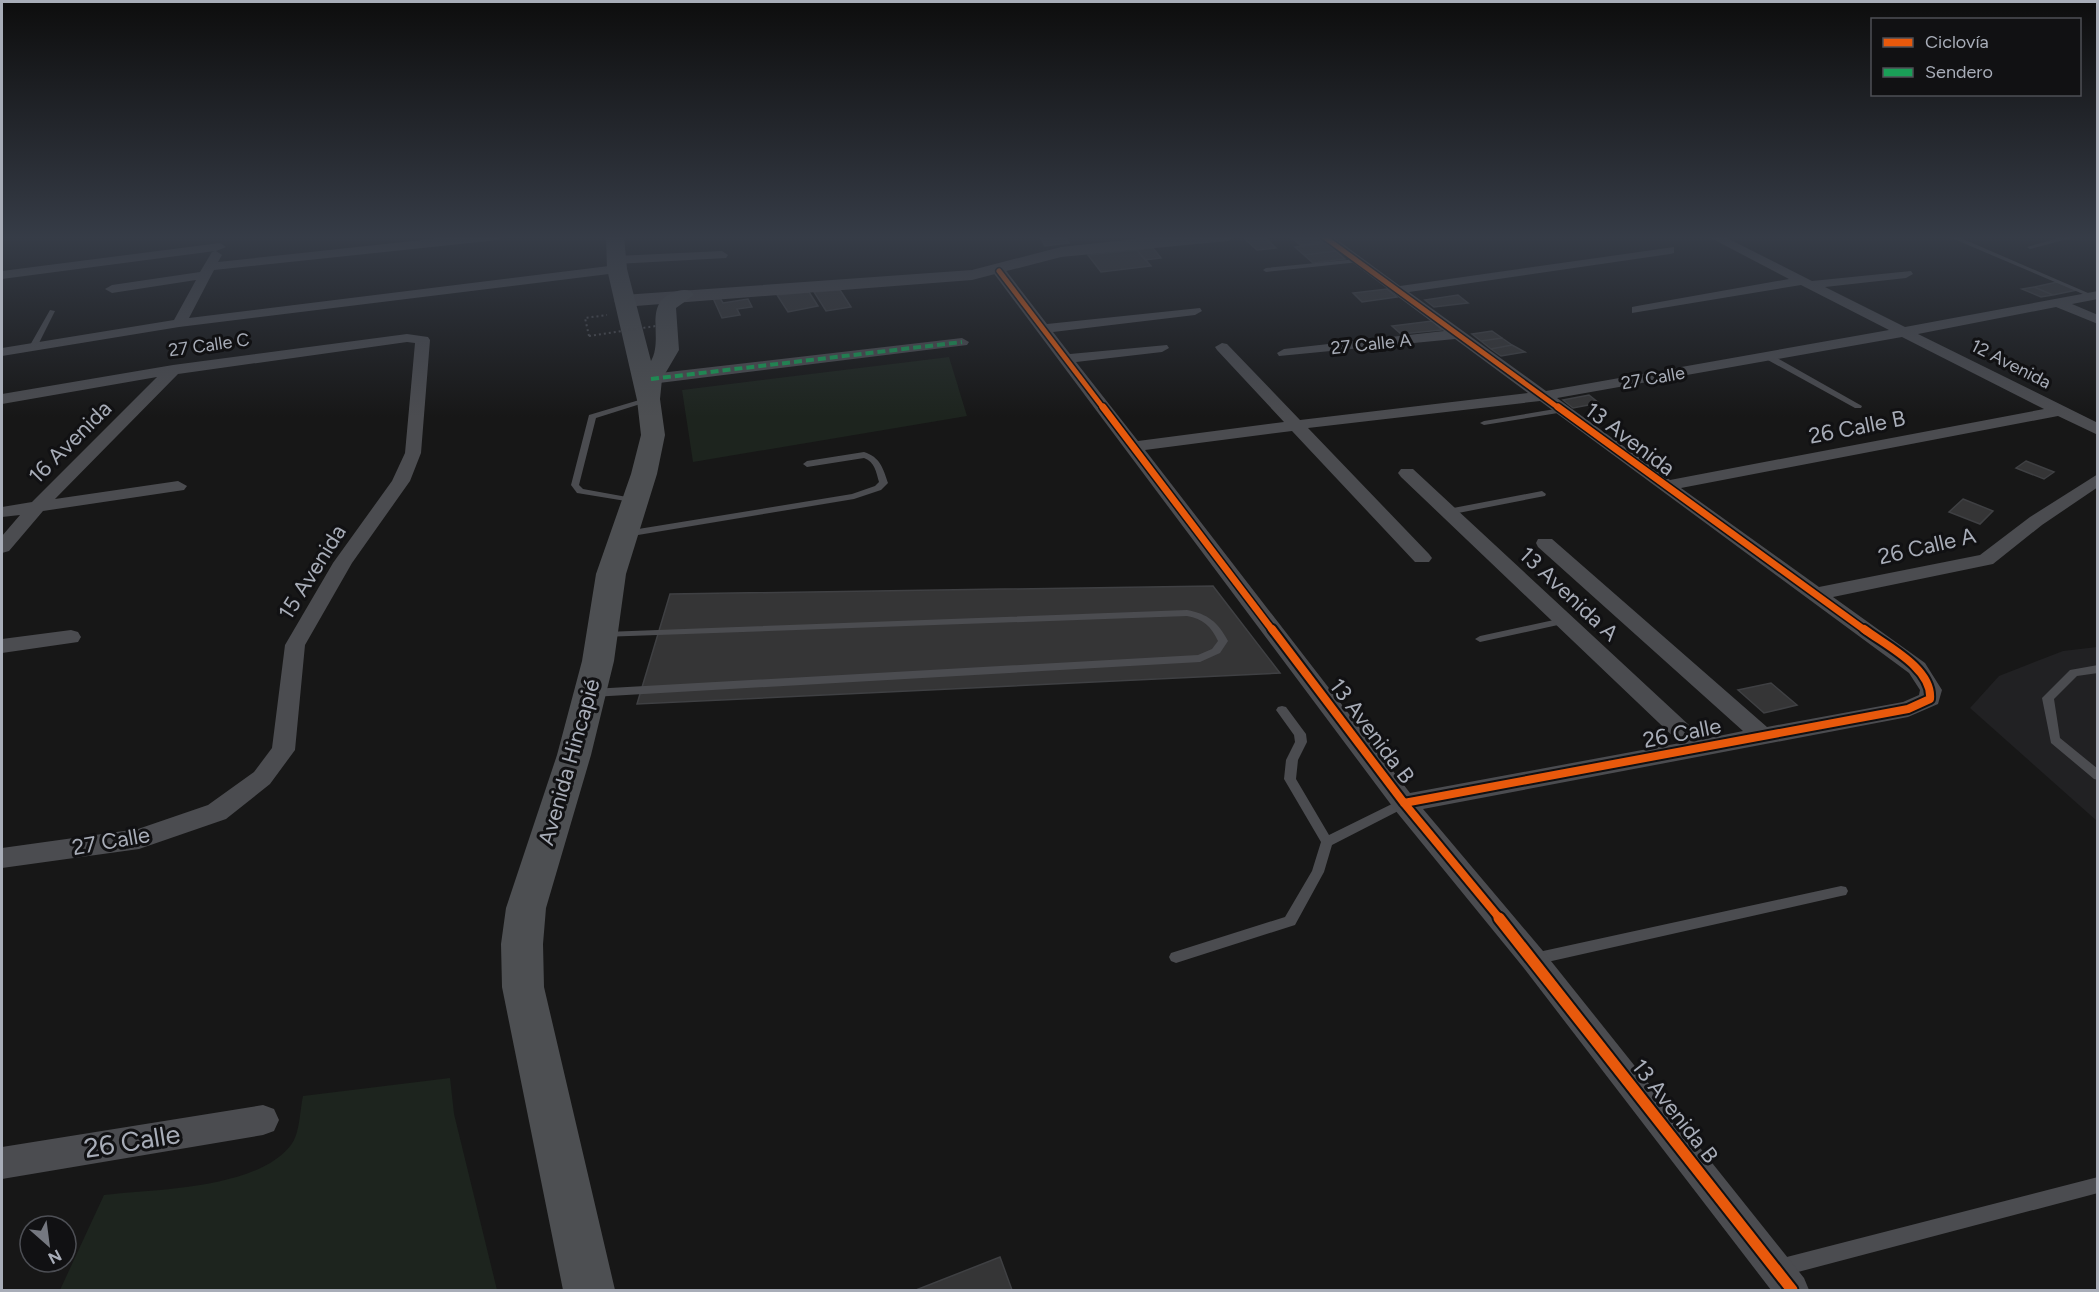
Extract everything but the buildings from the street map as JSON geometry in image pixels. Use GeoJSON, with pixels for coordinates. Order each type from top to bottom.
{"type":"FeatureCollection","features":[{"type":"Feature","properties":{"kind":"main road","name":"Avenida Hincapié"},"geometry":{"type":"LineString","coordinates":[[589,1290],[523,987],[522,944],[526,908],[574,755],[590,694],[611,574],[630,518],[653,435],[650,392],[624,296]]}},
{"type":"Feature","properties":{"kind":"main road"},"geometry":{"type":"LineString","coordinates":[[650,392],[668,350],[666,308],[670,301],[681,296]]}},
{"type":"Feature","properties":{"kind":"street"},"geometry":{"type":"LineString","coordinates":[[179,323],[193,296]]}},
{"type":"Feature","properties":{"kind":"street"},"geometry":{"type":"LineString","coordinates":[[2,352],[179,323],[434,296]]}},
{"type":"Feature","properties":{"kind":"street","name":"13 Avenida B"},"geometry":{"type":"LineString","coordinates":[[1018,296],[1404,803],[1533,959],[1792,1290]]}},
{"type":"Feature","properties":{"kind":"street","name":"13 Avenida"},"geometry":{"type":"LineString","coordinates":[[1406,296],[1917,668]]}},
{"type":"Feature","properties":{"kind":"street"},"geometry":{"type":"LineString","coordinates":[[1637,310],[1723,296]]}},
{"type":"Feature","properties":{"kind":"street","name":"12 Avenida"},"geometry":{"type":"LineString","coordinates":[[1834,296],[2097,430]]}},
{"type":"Feature","properties":{"kind":"street","name":"27 Calle"},"geometry":{"type":"LineString","coordinates":[[1133,447],[1433,407],[1543,396],[1769,357],[2088,296]]}},
{"type":"Feature","properties":{"kind":"street"},"geometry":{"type":"LineString","coordinates":[[2056,302],[2097,320]]}},
{"type":"Feature","properties":{"kind":"street"},"geometry":{"type":"LineString","coordinates":[[1043,329],[1195,312]]}},
{"type":"Feature","properties":{"kind":"street","name":"27 Calle A"},"geometry":{"type":"LineString","coordinates":[[1284,353],[1458,334]]}},
{"type":"Feature","properties":{"kind":"street","name":"27 Calle C"},"geometry":{"type":"LineString","coordinates":[[2,399],[173,370],[407,338],[423,340]]}},
{"type":"Feature","properties":{"kind":"street","name":"15 Avenida"},"geometry":{"type":"LineString","coordinates":[[217,812],[262,778],[283,750],[295,645],[343,563],[401,481],[413,453],[423,340]]}},
{"type":"Feature","properties":{"kind":"street"},"geometry":{"type":"LineString","coordinates":[[650,392],[962,342]]}},
{"type":"Feature","properties":{"kind":"street"},"geometry":{"type":"LineString","coordinates":[[1222,347],[1422,558]]}},
{"type":"Feature","properties":{"kind":"street"},"geometry":{"type":"LineString","coordinates":[[1066,359],[1162,348]]}},
{"type":"Feature","properties":{"kind":"street","name":"16 Avenida"},"geometry":{"type":"LineString","coordinates":[[2,547],[38,506],[173,370]]}},
{"type":"Feature","properties":{"kind":"street","name":"26 Calle B"},"geometry":{"type":"LineString","coordinates":[[1664,486],[2059,411]]}},
{"type":"Feature","properties":{"kind":"street","name":"13 Avenida A"},"geometry":{"type":"LineString","coordinates":[[1407,473],[1699,748]]}},
{"type":"Feature","properties":{"kind":"street","name":"26 Calle A"},"geometry":{"type":"LineString","coordinates":[[1816,594],[1986,560],[2036,520],[2097,479]]}},
{"type":"Feature","properties":{"kind":"street"},"geometry":{"type":"LineString","coordinates":[[2,512],[178,486]]}},
{"type":"Feature","properties":{"kind":"street"},"geometry":{"type":"LineString","coordinates":[[1545,543],[1763,735]]}},
{"type":"Feature","properties":{"kind":"street"},"geometry":{"type":"LineString","coordinates":[[2,646],[71,637]]}},
{"type":"Feature","properties":{"kind":"street","name":"26 Calle"},"geometry":{"type":"LineString","coordinates":[[1404,803],[1921,705],[1930,699],[1931,690],[1917,668]]}},
{"type":"Feature","properties":{"kind":"street","name":"27 Calle"},"geometry":{"type":"LineString","coordinates":[[2,858],[139,839],[217,812]]}},
{"type":"Feature","properties":{"kind":"street","name":"26 Calle"},"geometry":{"type":"LineString","coordinates":[[2,1163],[263,1120]]}},
{"type":"Feature","properties":{"kind":"lane"},"geometry":{"type":"LineString","coordinates":[[33,347],[52,311]]}},
{"type":"Feature","properties":{"kind":"lane"},"geometry":{"type":"LineString","coordinates":[[1769,357],[1858,406]]}},
{"type":"Feature","properties":{"kind":"lane"},"geometry":{"type":"LineString","coordinates":[[650,392],[592,417],[575,485],[630,518],[854,496],[868,493],[884,483],[876,460],[864,455],[807,464]]}},
{"type":"Feature","properties":{"kind":"lane"},"geometry":{"type":"LineString","coordinates":[[1484,423],[1562,410]]}},
{"type":"Feature","properties":{"kind":"lane"},"geometry":{"type":"LineString","coordinates":[[1448,512],[1542,494]]}},
{"type":"Feature","properties":{"kind":"lane"},"geometry":{"type":"LineString","coordinates":[[590,694],[1200,658],[1216,651],[1222,641],[1214,622],[1203,615],[1187,613],[602,635]]}},
{"type":"Feature","properties":{"kind":"lane"},"geometry":{"type":"LineString","coordinates":[[1480,639],[1563,621]]}},
{"type":"Feature","properties":{"kind":"lane"},"geometry":{"type":"LineString","coordinates":[[2097,669],[2074,673],[2048,698],[2055,740],[2097,776]]}},
{"type":"Feature","properties":{"kind":"lane"},"geometry":{"type":"LineString","coordinates":[[1282,710],[1300,734],[1301,742],[1289,769],[1290,779],[1327,842]]}},
{"type":"Feature","properties":{"kind":"lane"},"geometry":{"type":"LineString","coordinates":[[1176,957],[1290,921],[1318,872],[1327,842],[1404,803]]}},
{"type":"Feature","properties":{"kind":"lane"},"geometry":{"type":"LineString","coordinates":[[1533,959],[1841,891]]}},
{"type":"Feature","properties":{"kind":"lane"},"geometry":{"type":"LineString","coordinates":[[1776,1269],[2097,1185]]}},
{"type":"Feature","properties":{"kind":"path"},"geometry":{"type":"LineString","coordinates":[[585,318],[589,336],[656,326]]}},
{"type":"Feature","properties":{"kind":"shaded area"},"geometry":{"type":"Polygon","coordinates":[[[949,357],[967,416],[693,462],[682,390],[949,357]]]}},
{"type":"Feature","properties":{"kind":"shaded area"},"geometry":{"type":"Polygon","coordinates":[[[2097,647],[2097,821],[1970,708],[1999,676],[2063,651],[2097,647]]]}},
{"type":"Feature","properties":{"kind":"shaded area"},"geometry":{"type":"Polygon","coordinates":[[[450,1078],[454,1114],[497,1290],[60,1290],[67,1274],[78,1274],[78,1251],[104,1195],[205,1184],[255,1171],[275,1160],[291,1145],[298,1128],[303,1096],[450,1078]]]}},
{"type":"Feature","properties":{"kind":"marked path"},"geometry":{"type":"LineString","coordinates":[[651,379],[962,342]]}},
{"type":"Feature","properties":{"kind":"cycle path"},"geometry":{"type":"LineString","coordinates":[[1018,296],[1404,803],[1533,959],[1792,1290]]}},
{"type":"Feature","properties":{"kind":"cycle path"},"geometry":{"type":"LineString","coordinates":[[1404,803],[1908,709],[1930,699],[1931,690],[1917,668],[1406,296]]}}]}
